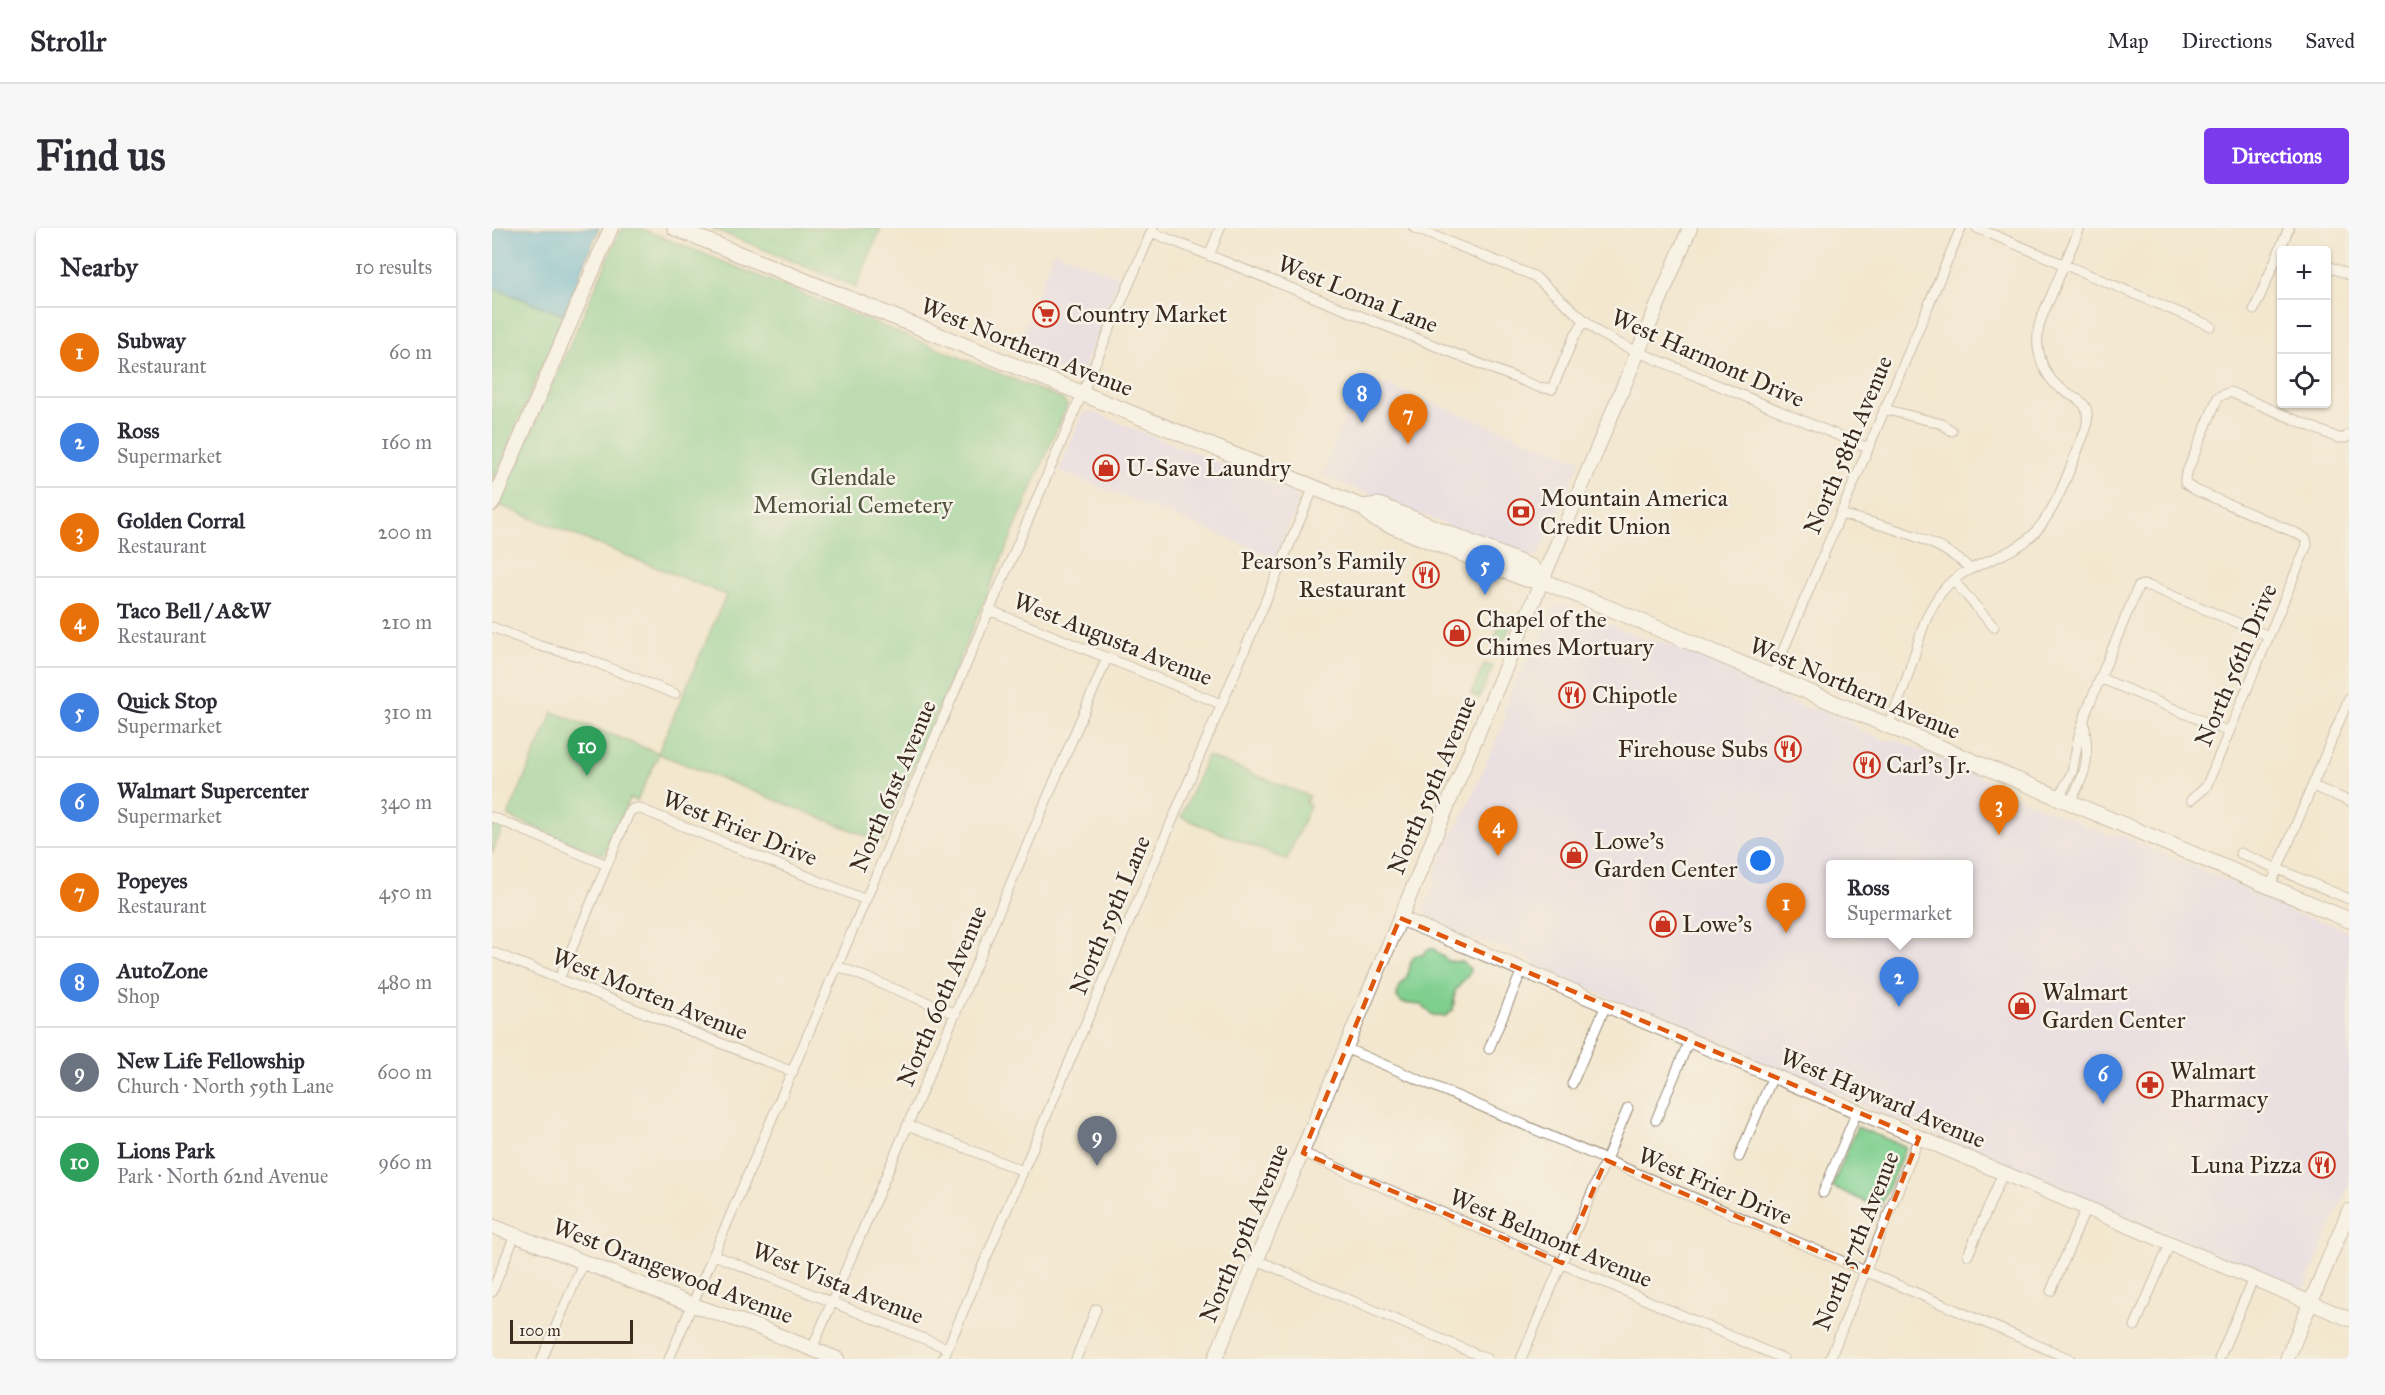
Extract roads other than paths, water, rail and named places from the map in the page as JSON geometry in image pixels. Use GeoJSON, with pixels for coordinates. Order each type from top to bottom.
{"type":"FeatureCollection","features":[{"type":"Feature","properties":{"kind":"main road","name":"West Northern Avenue"},"geometry":{"type":"LineString","coordinates":[[675,228],[1314,487],[1362,507],[1375,519],[1526,579],[1543,581],[2349,920]]}},
{"type":"Feature","properties":{"kind":"street"},"geometry":{"type":"LineString","coordinates":[[492,504],[611,228]]}},
{"type":"Feature","properties":{"kind":"street"},"geometry":{"type":"LineString","coordinates":[[1209,256],[1220,228]]}},
{"type":"Feature","properties":{"kind":"street","name":"West Harmont Drive"},"geometry":{"type":"LineString","coordinates":[[1414,228],[1534,276],[1584,321],[1611,340],[1868,448]]}},
{"type":"Feature","properties":{"kind":"street","name":"North 59th Avenue"},"geometry":{"type":"LineString","coordinates":[[1215,1359],[1690,228]]}},
{"type":"Feature","properties":{"kind":"street","name":"North 58th Avenue"},"geometry":{"type":"LineString","coordinates":[[1772,677],[1961,228]]}},
{"type":"Feature","properties":{"kind":"street"},"geometry":{"type":"LineString","coordinates":[[1977,228],[2211,326]]}},
{"type":"Feature","properties":{"kind":"street"},"geometry":{"type":"LineString","coordinates":[[1888,725],[1912,663],[1921,626],[1941,593],[1953,580],[1970,569],[2010,551],[2037,532],[2050,513],[2086,429],[2088,419],[2086,408],[2079,398],[2059,387],[2049,376],[2042,363],[2038,347],[2039,326],[2080,228]]}},
{"type":"Feature","properties":{"kind":"street"},"geometry":{"type":"LineString","coordinates":[[2281,246],[2289,228]]}},
{"type":"Feature","properties":{"kind":"street","name":"North 61st Avenue"},"geometry":{"type":"LineString","coordinates":[[669,1359],[1152,230]]}},
{"type":"Feature","properties":{"kind":"street","name":"West Loma Lane"},"geometry":{"type":"LineString","coordinates":[[1152,230],[1209,256],[1538,387],[1552,389],[1574,337],[1584,321]]}},
{"type":"Feature","properties":{"kind":"street"},"geometry":{"type":"LineString","coordinates":[[2254,310],[2277,255]]}},
{"type":"Feature","properties":{"kind":"street"},"geometry":{"type":"LineString","coordinates":[[2331,267],[2349,274]]}},
{"type":"Feature","properties":{"kind":"street","name":"North 56th Drive"},"geometry":{"type":"LineString","coordinates":[[2191,800],[2206,787],[2307,545],[2306,539],[2193,489],[2185,483],[2185,477],[2218,397],[2230,392],[2338,438],[2348,436]]}},
{"type":"Feature","properties":{"kind":"street"},"geometry":{"type":"LineString","coordinates":[[1884,409],[1942,424],[1952,431]]}},
{"type":"Feature","properties":{"kind":"street","name":"North 59th Lane"},"geometry":{"type":"LineString","coordinates":[[943,1359],[1314,487]]}},
{"type":"Feature","properties":{"kind":"street"},"geometry":{"type":"LineString","coordinates":[[1840,514],[1917,538],[1948,551],[1970,569]]}},
{"type":"Feature","properties":{"kind":"street"},"geometry":{"type":"LineString","coordinates":[[1953,580],[1994,627]]}},
{"type":"Feature","properties":{"kind":"street"},"geometry":{"type":"LineString","coordinates":[[2064,800],[2079,786],[2087,764],[2084,719],[2138,587],[2149,586],[2269,636]]}},
{"type":"Feature","properties":{"kind":"street","name":"West Augusta Avenue"},"geometry":{"type":"LineString","coordinates":[[989,610],[1221,704]]}},
{"type":"Feature","properties":{"kind":"street"},"geometry":{"type":"LineString","coordinates":[[492,627],[540,646],[582,657],[675,694]]}},
{"type":"Feature","properties":{"kind":"street","name":"North 60th Avenue"},"geometry":{"type":"LineString","coordinates":[[812,1349],[1107,658]]}},
{"type":"Feature","properties":{"kind":"street"},"geometry":{"type":"LineString","coordinates":[[2100,678],[2229,732]]}},
{"type":"Feature","properties":{"kind":"street"},"geometry":{"type":"LineString","coordinates":[[2270,887],[2349,698]]}},
{"type":"Feature","properties":{"kind":"street"},"geometry":{"type":"LineString","coordinates":[[2313,786],[2349,801]]}},
{"type":"Feature","properties":{"kind":"street","name":"West Frier Drive"},"geometry":{"type":"LineString","coordinates":[[607,865],[633,809],[638,808],[866,900]]}},
{"type":"Feature","properties":{"kind":"street"},"geometry":{"type":"LineString","coordinates":[[492,817],[607,865],[559,979]]}},
{"type":"Feature","properties":{"kind":"street"},"geometry":{"type":"LineString","coordinates":[[2240,853],[2349,899]]}},
{"type":"Feature","properties":{"kind":"street","name":"West Hayward Avenue"},"geometry":{"type":"LineString","coordinates":[[1400,918],[2349,1319]]}},
{"type":"Feature","properties":{"kind":"street","name":"West Morten Avenue"},"geometry":{"type":"LineString","coordinates":[[492,952],[793,1072]]}},
{"type":"Feature","properties":{"kind":"street"},"geometry":{"type":"LineString","coordinates":[[838,966],[956,1014]]}},
{"type":"Feature","properties":{"kind":"street"},"geometry":{"type":"LineString","coordinates":[[1489,1048],[1522,970]]}},
{"type":"Feature","properties":{"kind":"street"},"geometry":{"type":"LineString","coordinates":[[1572,1084],[1606,1005]]}},
{"type":"Feature","properties":{"kind":"street"},"geometry":{"type":"LineString","coordinates":[[1656,1120],[1689,1041]]}},
{"type":"Feature","properties":{"kind":"street","name":"West Frier Drive"},"geometry":{"type":"LineString","coordinates":[[1345,1048],[2070,1359]]}},
{"type":"Feature","properties":{"kind":"street"},"geometry":{"type":"LineString","coordinates":[[1739,1157],[1773,1076]]}},
{"type":"Feature","properties":{"kind":"street"},"geometry":{"type":"LineString","coordinates":[[1521,1359],[1628,1108]]}},
{"type":"Feature","properties":{"kind":"street"},"geometry":{"type":"LineString","coordinates":[[1822,1192],[1857,1111]]}},
{"type":"Feature","properties":{"kind":"street"},"geometry":{"type":"LineString","coordinates":[[908,1125],[1023,1171]]}},
{"type":"Feature","properties":{"kind":"street","name":"North 57th Avenue"},"geometry":{"type":"LineString","coordinates":[[1830,1359],[1919,1138]]}},
{"type":"Feature","properties":{"kind":"street","name":"West Belmont Avenue"},"geometry":{"type":"LineString","coordinates":[[1303,1153],[1784,1359]]}},
{"type":"Feature","properties":{"kind":"street"},"geometry":{"type":"LineString","coordinates":[[1968,1255],[2003,1173]]}},
{"type":"Feature","properties":{"kind":"street"},"geometry":{"type":"LineString","coordinates":[[2051,1291],[2086,1208]]}},
{"type":"Feature","properties":{"kind":"street"},"geometry":{"type":"LineString","coordinates":[[2287,1359],[2349,1211]]}},
{"type":"Feature","properties":{"kind":"street","name":"West Orangewood Avenue"},"geometry":{"type":"LineString","coordinates":[[492,1226],[837,1359]]}},
{"type":"Feature","properties":{"kind":"street"},"geometry":{"type":"LineString","coordinates":[[492,1292],[516,1235]]}},
{"type":"Feature","properties":{"kind":"street"},"geometry":{"type":"LineString","coordinates":[[2135,1326],[2170,1244]]}},
{"type":"Feature","properties":{"kind":"street","name":"West Vista Avenue"},"geometry":{"type":"LineString","coordinates":[[714,1255],[947,1348]]}},
{"type":"Feature","properties":{"kind":"street"},"geometry":{"type":"LineString","coordinates":[[1257,1260],[1487,1359]]}},
{"type":"Feature","properties":{"kind":"street"},"geometry":{"type":"LineString","coordinates":[[542,1359],[583,1263]]}},
{"type":"Feature","properties":{"kind":"street"},"geometry":{"type":"LineString","coordinates":[[2219,1359],[2253,1279]]}},
{"type":"Feature","properties":{"kind":"street"},"geometry":{"type":"LineString","coordinates":[[1076,1359],[1096,1309]]}},
{"type":"Feature","properties":{"kind":"water"},"geometry":{"type":"Polygon","coordinates":[[[492,228],[599,228],[563,315],[492,287],[492,228]]]}},
{"type":"Feature","properties":{"kind":"place","name":"Country Market"},"geometry":{"type":"Point","coordinates":[1046,314]}},
{"type":"Feature","properties":{"kind":"place","name":"AutoZone"},"geometry":{"type":"Point","coordinates":[1362,423]}},
{"type":"Feature","properties":{"kind":"place","name":"Popeyes"},"geometry":{"type":"Point","coordinates":[1408,444]}},
{"type":"Feature","properties":{"kind":"place","name":"U-Save Laundry"},"geometry":{"type":"Point","coordinates":[1106,468]}},
{"type":"Feature","properties":{"kind":"place","name":"Mountain America Credit Union"},"geometry":{"type":"Point","coordinates":[1521,512]}},
{"type":"Feature","properties":{"kind":"place","name":"Pearson's Family Restaurant"},"geometry":{"type":"Point","coordinates":[1426,575]}},
{"type":"Feature","properties":{"kind":"place","name":"Quick Stop"},"geometry":{"type":"Point","coordinates":[1485,595]}},
{"type":"Feature","properties":{"kind":"place","name":"Chapel of the Chimes Mortuary"},"geometry":{"type":"Point","coordinates":[1457,633]}},
{"type":"Feature","properties":{"kind":"place","name":"Chipotle"},"geometry":{"type":"Point","coordinates":[1572,695]}},
{"type":"Feature","properties":{"kind":"place","name":"Firehouse Subs"},"geometry":{"type":"Point","coordinates":[1788,749]}},
{"type":"Feature","properties":{"kind":"place","name":"Carl's Jr."},"geometry":{"type":"Point","coordinates":[1867,765]}},
{"type":"Feature","properties":{"kind":"place","name":"Lions Park"},"geometry":{"type":"Point","coordinates":[587,776]}},
{"type":"Feature","properties":{"kind":"place","name":"Golden Corral"},"geometry":{"type":"Point","coordinates":[1999,835]}},
{"type":"Feature","properties":{"kind":"place","name":"Lowe's Garden Center"},"geometry":{"type":"Point","coordinates":[1574,855]}},
{"type":"Feature","properties":{"kind":"place","name":"Taco Bell / A&W"},"geometry":{"type":"Point","coordinates":[1498,856]}},
{"type":"Feature","properties":{"kind":"place","name":"Lowe's"},"geometry":{"type":"Point","coordinates":[1663,924]}},
{"type":"Feature","properties":{"kind":"place","name":"Subway"},"geometry":{"type":"Point","coordinates":[1786,933]}},
{"type":"Feature","properties":{"kind":"place","name":"Walmart Garden Center"},"geometry":{"type":"Point","coordinates":[2022,1006]}},
{"type":"Feature","properties":{"kind":"place","name":"Ross"},"geometry":{"type":"Point","coordinates":[1899,1007]}},
{"type":"Feature","properties":{"kind":"place","name":"Walmart Pharmacy"},"geometry":{"type":"Point","coordinates":[2150,1085]}},
{"type":"Feature","properties":{"kind":"place","name":"Walmart Supercenter"},"geometry":{"type":"Point","coordinates":[2103,1104]}},
{"type":"Feature","properties":{"kind":"place","name":"Luna Pizza"},"geometry":{"type":"Point","coordinates":[2322,1165]}},
{"type":"Feature","properties":{"kind":"place","name":"New Life Fellowship"},"geometry":{"type":"Point","coordinates":[1097,1166]}},
{"type":"Feature","properties":{"kind":"park label","name":"Glendale Memorial Cemetery"},"geometry":{"type":"Point","coordinates":[853,491]}}]}
